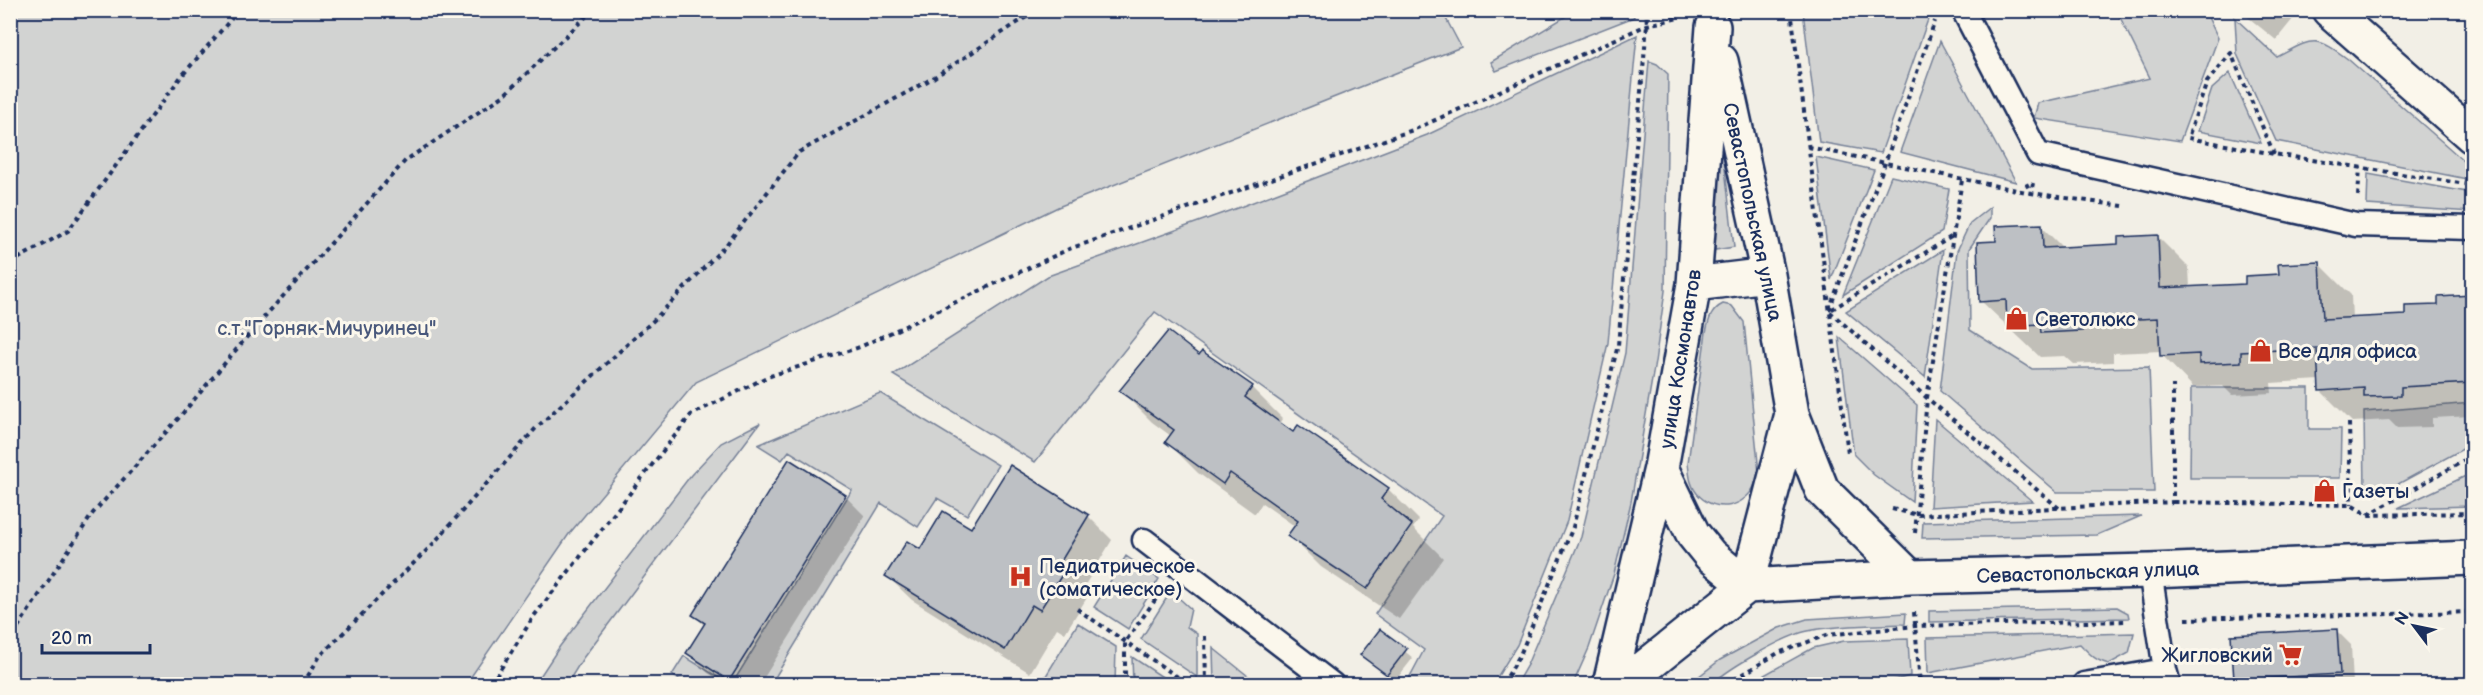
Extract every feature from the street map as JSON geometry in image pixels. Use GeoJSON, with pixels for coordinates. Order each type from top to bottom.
{"type":"FeatureCollection","features":[{"type":"Feature","properties":{"kind":"main road"},"geometry":{"type":"LineString","coordinates":[[2328,10],[2472,136]]}},
{"type":"Feature","properties":{"kind":"main road","name":"Севастопольская улица"},"geometry":{"type":"LineString","coordinates":[[1711,16],[1768,275],[1792,414],[1822,490],[1910,577],[2150,571],[2472,558]]}},
{"type":"Feature","properties":{"kind":"main road","name":"улица Космонавтов"},"geometry":{"type":"LineString","coordinates":[[1610,684],[1662,468],[1694,284],[1711,16]]}},
{"type":"Feature","properties":{"kind":"main road"},"geometry":{"type":"LineString","coordinates":[[1694,284],[1768,275]]}},
{"type":"Feature","properties":{"kind":"main road","name":"Севастопольская улица"},"geometry":{"type":"LineString","coordinates":[[1748,586],[1792,414]]}},
{"type":"Feature","properties":{"kind":"main road"},"geometry":{"type":"LineString","coordinates":[[1662,468],[1693,534],[1710,555],[1748,586]]}},
{"type":"Feature","properties":{"kind":"main road"},"geometry":{"type":"LineString","coordinates":[[1624,684],[1748,586],[1910,577]]}},
{"type":"Feature","properties":{"kind":"lane"},"geometry":{"type":"LineString","coordinates":[[1963,10],[2038,154],[2356,225],[2472,228]]}},
{"type":"Feature","properties":{"kind":"lane"},"geometry":{"type":"LineString","coordinates":[[1144,540],[1332,684]]}},
{"type":"Feature","properties":{"kind":"lane"},"geometry":{"type":"LineString","coordinates":[[2084,684],[2167,677],[2150,571]]}},
{"type":"Feature","properties":{"kind":"path"},"geometry":{"type":"LineString","coordinates":[[10,263],[68,231],[180,78],[239,10]]}},
{"type":"Feature","properties":{"kind":"path"},"geometry":{"type":"LineString","coordinates":[[10,660],[18,627],[93,513],[177,420],[257,325],[406,160],[503,96],[593,10]]}},
{"type":"Feature","properties":{"kind":"path"},"geometry":{"type":"LineString","coordinates":[[303,684],[320,656],[432,545],[536,428],[655,319],[726,245],[800,152],[933,78],[1037,10]]}},
{"type":"Feature","properties":{"kind":"path"},"geometry":{"type":"LineString","coordinates":[[1503,684],[1520,655],[1573,527],[1618,345],[1647,25],[1646,10]]}},
{"type":"Feature","properties":{"kind":"path"},"geometry":{"type":"LineString","coordinates":[[1791,10],[1848,456]]}},
{"type":"Feature","properties":{"kind":"path"},"geometry":{"type":"LineString","coordinates":[[1829,311],[1886,163],[1939,10]]}},
{"type":"Feature","properties":{"kind":"path"},"geometry":{"type":"LineString","coordinates":[[491,684],[534,616],[691,415],[767,377],[860,347],[1069,249],[1413,130],[1647,25],[1711,16]]}},
{"type":"Feature","properties":{"kind":"path"},"geometry":{"type":"LineString","coordinates":[[2274,154],[2231,53],[2207,82],[2188,138],[2274,154],[2472,185]]}},
{"type":"Feature","properties":{"kind":"path"},"geometry":{"type":"LineString","coordinates":[[1808,147],[1962,180],[1927,398],[1910,577],[1920,684]]}},
{"type":"Feature","properties":{"kind":"path"},"geometry":{"type":"LineString","coordinates":[[1829,311],[1952,236]]}},
{"type":"Feature","properties":{"kind":"path"},"geometry":{"type":"LineString","coordinates":[[1829,311],[1927,398],[2060,508]]}},
{"type":"Feature","properties":{"kind":"path"},"geometry":{"type":"LineString","coordinates":[[2172,385],[2174,502]]}},
{"type":"Feature","properties":{"kind":"path"},"geometry":{"type":"LineString","coordinates":[[2349,423],[2351,505]]}},
{"type":"Feature","properties":{"kind":"path"},"geometry":{"type":"LineString","coordinates":[[2368,515],[2472,456]]}},
{"type":"Feature","properties":{"kind":"path"},"geometry":{"type":"LineString","coordinates":[[1891,508],[1917,515],[2174,502],[2351,505],[2368,515],[2472,513]]}},
{"type":"Feature","properties":{"kind":"path"},"geometry":{"type":"LineString","coordinates":[[1125,684],[1125,642],[1178,566]]}},
{"type":"Feature","properties":{"kind":"path"},"geometry":{"type":"LineString","coordinates":[[1077,609],[1188,684]]}},
{"type":"Feature","properties":{"kind":"path"},"geometry":{"type":"LineString","coordinates":[[1727,684],[1778,653],[1827,635],[1915,626],[2472,612]]}},
{"type":"Feature","properties":{"kind":"path"},"geometry":{"type":"LineString","coordinates":[[10,622],[18,627]]}},
{"type":"Feature","properties":{"kind":"path"},"geometry":{"type":"LineString","coordinates":[[1205,636],[1206,684]]}},
{"type":"Feature","properties":{"kind":"green space"},"geometry":{"type":"Polygon","coordinates":[[[1576,10],[1633,11],[1634,17],[1496,71],[1491,62],[1576,10]]]}},
{"type":"Feature","properties":{"kind":"green space","name":"с.т.\"Горняк-Мичуринец\""},"geometry":{"type":"Polygon","coordinates":[[[11,11],[1442,11],[1461,47],[1058,207],[696,382],[569,534],[466,684],[11,684],[11,11]]]}},
{"type":"Feature","properties":{"kind":"green space"},"geometry":{"type":"Polygon","coordinates":[[[1803,11],[1931,11],[1881,153],[1819,142],[1803,11]]]}},
{"type":"Feature","properties":{"kind":"green space"},"geometry":{"type":"Polygon","coordinates":[[[2117,11],[2205,11],[2218,38],[2180,141],[2034,118],[2038,103],[2150,78],[2117,11]]]}},
{"type":"Feature","properties":{"kind":"green space"},"geometry":{"type":"Polygon","coordinates":[[[2235,18],[2277,57],[2299,46],[2314,42],[2328,46],[2349,60],[2472,168],[2472,180],[2276,141],[2237,54],[2235,18]]]}},
{"type":"Feature","properties":{"kind":"green space"},"geometry":{"type":"Polygon","coordinates":[[[1637,35],[1608,343],[1567,521],[1517,645],[1493,684],[1406,684],[1424,650],[1375,614],[1442,516],[1155,312],[1035,462],[893,375],[1048,276],[1240,207],[1427,135],[1637,35]]]}},
{"type":"Feature","properties":{"kind":"green space"},"geometry":{"type":"Polygon","coordinates":[[[1940,41],[2016,182],[1900,152],[1940,41]]]}},
{"type":"Feature","properties":{"kind":"green space"},"geometry":{"type":"Polygon","coordinates":[[[1649,61],[1657,64],[1668,74],[1665,291],[1631,502],[1614,574],[1589,648],[1573,684],[1516,684],[1527,665],[1581,537],[1625,353],[1649,61]]]}},
{"type":"Feature","properties":{"kind":"green space"},"geometry":{"type":"Polygon","coordinates":[[[2230,73],[2261,143],[2198,131],[2212,89],[2230,73]]]}},
{"type":"Feature","properties":{"kind":"green space"},"geometry":{"type":"Polygon","coordinates":[[[1716,90],[1734,247],[1715,250],[1716,90]]]}},
{"type":"Feature","properties":{"kind":"green space"},"geometry":{"type":"Polygon","coordinates":[[[1816,157],[1874,170],[1831,280],[1816,157]]]}},
{"type":"Feature","properties":{"kind":"green space"},"geometry":{"type":"Polygon","coordinates":[[[2368,174],[2472,193],[2472,212],[2367,205],[2368,174]]]}},
{"type":"Feature","properties":{"kind":"green space"},"geometry":{"type":"Polygon","coordinates":[[[1891,176],[1949,189],[1942,232],[1843,295],[1891,176]]]}},
{"type":"Feature","properties":{"kind":"green space"},"geometry":{"type":"Polygon","coordinates":[[[1990,207],[1990,218],[1969,249],[1970,330],[2032,369],[2149,367],[2154,492],[2057,492],[1940,391],[1957,251],[1970,223],[1990,207]]]}},
{"type":"Feature","properties":{"kind":"green space"},"geometry":{"type":"Polygon","coordinates":[[[1943,250],[1925,377],[1846,311],[1943,250]]]}},
{"type":"Feature","properties":{"kind":"green space"},"geometry":{"type":"Polygon","coordinates":[[[1723,304],[1732,306],[1744,322],[1759,473],[1748,496],[1738,503],[1722,506],[1706,501],[1695,490],[1690,480],[1688,463],[1706,332],[1711,315],[1723,304]]]}},
{"type":"Feature","properties":{"kind":"green space"},"geometry":{"type":"Polygon","coordinates":[[[1839,337],[1917,405],[1912,502],[1874,475],[1854,455],[1839,337]]]}},
{"type":"Feature","properties":{"kind":"green space"},"geometry":{"type":"Polygon","coordinates":[[[2191,388],[2309,388],[2309,429],[2341,429],[2340,478],[2190,478],[2191,388]]]}},
{"type":"Feature","properties":{"kind":"green space"},"geometry":{"type":"Polygon","coordinates":[[[880,393],[998,465],[967,515],[937,498],[918,527],[881,503],[771,684],[732,684],[852,490],[789,451],[782,460],[758,445],[880,393]]]}},
{"type":"Feature","properties":{"kind":"green space"},"geometry":{"type":"Polygon","coordinates":[[[2472,403],[2472,444],[2376,496],[2365,494],[2364,412],[2472,403]]]}},
{"type":"Feature","properties":{"kind":"green space"},"geometry":{"type":"Polygon","coordinates":[[[1935,419],[2032,501],[1930,507],[1935,419]]]}},
{"type":"Feature","properties":{"kind":"green space"},"geometry":{"type":"Polygon","coordinates":[[[760,423],[583,658],[567,684],[535,684],[560,646],[691,475],[721,443],[760,423]]]}},
{"type":"Feature","properties":{"kind":"green space"},"geometry":{"type":"Polygon","coordinates":[[[2472,473],[2472,506],[2398,508],[2472,473]]]}},
{"type":"Feature","properties":{"kind":"green space"},"geometry":{"type":"Polygon","coordinates":[[[2141,516],[2097,535],[1922,538],[1923,522],[2141,516]]]}},
{"type":"Feature","properties":{"kind":"green space"},"geometry":{"type":"Polygon","coordinates":[[[1126,556],[1159,579],[1128,629],[1094,607],[1126,556]]]}},
{"type":"Feature","properties":{"kind":"green space"},"geometry":{"type":"Polygon","coordinates":[[[1171,591],[1191,609],[1187,627],[1197,634],[1197,677],[1141,639],[1171,591]]]}},
{"type":"Feature","properties":{"kind":"green space"},"geometry":{"type":"Polygon","coordinates":[[[2117,607],[2128,613],[2129,618],[1929,622],[1929,611],[2117,607]]]}},
{"type":"Feature","properties":{"kind":"green space"},"geometry":{"type":"Polygon","coordinates":[[[1906,613],[1905,624],[1832,628],[1798,634],[1758,653],[1712,684],[1689,684],[1720,660],[1779,628],[1807,619],[1906,613]]]}},
{"type":"Feature","properties":{"kind":"green space"},"geometry":{"type":"Polygon","coordinates":[[[1078,623],[1116,647],[1115,684],[1041,684],[1078,623]]]}},
{"type":"Feature","properties":{"kind":"green space"},"geometry":{"type":"Polygon","coordinates":[[[2134,633],[2129,653],[2109,664],[2096,659],[2080,644],[1928,673],[1927,638],[2134,633]]]}},
{"type":"Feature","properties":{"kind":"green space"},"geometry":{"type":"Polygon","coordinates":[[[1908,639],[1910,676],[1881,684],[1748,684],[1813,648],[1844,641],[1908,639]]]}},
{"type":"Feature","properties":{"kind":"green space"},"geometry":{"type":"Polygon","coordinates":[[[1213,648],[1258,684],[1214,684],[1213,648]]]}},
{"type":"Feature","properties":{"kind":"green space"},"geometry":{"type":"Polygon","coordinates":[[[684,656],[729,684],[686,684],[672,675],[684,656]]]}},
{"type":"Feature","properties":{"kind":"green space"},"geometry":{"type":"Polygon","coordinates":[[[1132,657],[1173,684],[1133,684],[1132,657]]]}},
{"type":"Feature","properties":{"kind":"building"},"geometry":{"type":"Polygon","coordinates":[[[2042,224],[2043,248],[2118,244],[2118,237],[2158,235],[2160,288],[2245,284],[2245,276],[2279,274],[2278,264],[2320,262],[2323,319],[2405,315],[2405,306],[2438,305],[2438,297],[2472,295],[2472,383],[2401,387],[2401,396],[2364,397],[2364,388],[2319,391],[2317,348],[2241,352],[2241,362],[2199,364],[2199,354],[2160,356],[2158,318],[2082,322],[2082,331],[2041,333],[2040,324],[2007,326],[2006,300],[1979,302],[1977,242],[1996,241],[1995,226],[2042,224]]]}},
{"type":"Feature","properties":{"kind":"building"},"geometry":{"type":"Polygon","coordinates":[[[1168,331],[1199,355],[1202,351],[1253,386],[1245,397],[1293,432],[1298,425],[1389,488],[1381,499],[1412,525],[1367,589],[1287,536],[1298,521],[1230,473],[1223,484],[1165,442],[1174,430],[1119,391],[1168,331]]]}},
{"type":"Feature","properties":{"kind":"building"},"geometry":{"type":"Polygon","coordinates":[[[789,459],[846,495],[729,681],[686,653],[705,623],[692,615],[789,459]]]}},
{"type":"Feature","properties":{"kind":"building"},"geometry":{"type":"Polygon","coordinates":[[[1010,465],[1089,515],[1058,566],[1065,570],[1040,610],[1032,605],[1005,650],[885,576],[907,541],[920,549],[943,511],[971,528],[1010,465]]]}},
{"type":"Feature","properties":{"kind":"building"},"geometry":{"type":"Polygon","coordinates":[[[1380,629],[1407,649],[1387,675],[1360,655],[1380,629]]]}},
{"type":"Feature","properties":{"kind":"building"},"geometry":{"type":"Polygon","coordinates":[[[2337,629],[2340,674],[2234,680],[2231,635],[2337,629]]]}},
{"type":"Feature","properties":{"kind":"place","name":"Светолюкс"},"geometry":{"type":"Point","coordinates":[2017,319]}},
{"type":"Feature","properties":{"kind":"place","name":"Все для офиса"},"geometry":{"type":"Point","coordinates":[2260,351]}},
{"type":"Feature","properties":{"kind":"place","name":"Газеты"},"geometry":{"type":"Point","coordinates":[2324,491]}},
{"type":"Feature","properties":{"kind":"place","name":"Педиатрическое (соматическое)"},"geometry":{"type":"Point","coordinates":[1021,577]}},
{"type":"Feature","properties":{"kind":"place","name":"Жигловский"},"geometry":{"type":"Point","coordinates":[2291,655]}}]}
